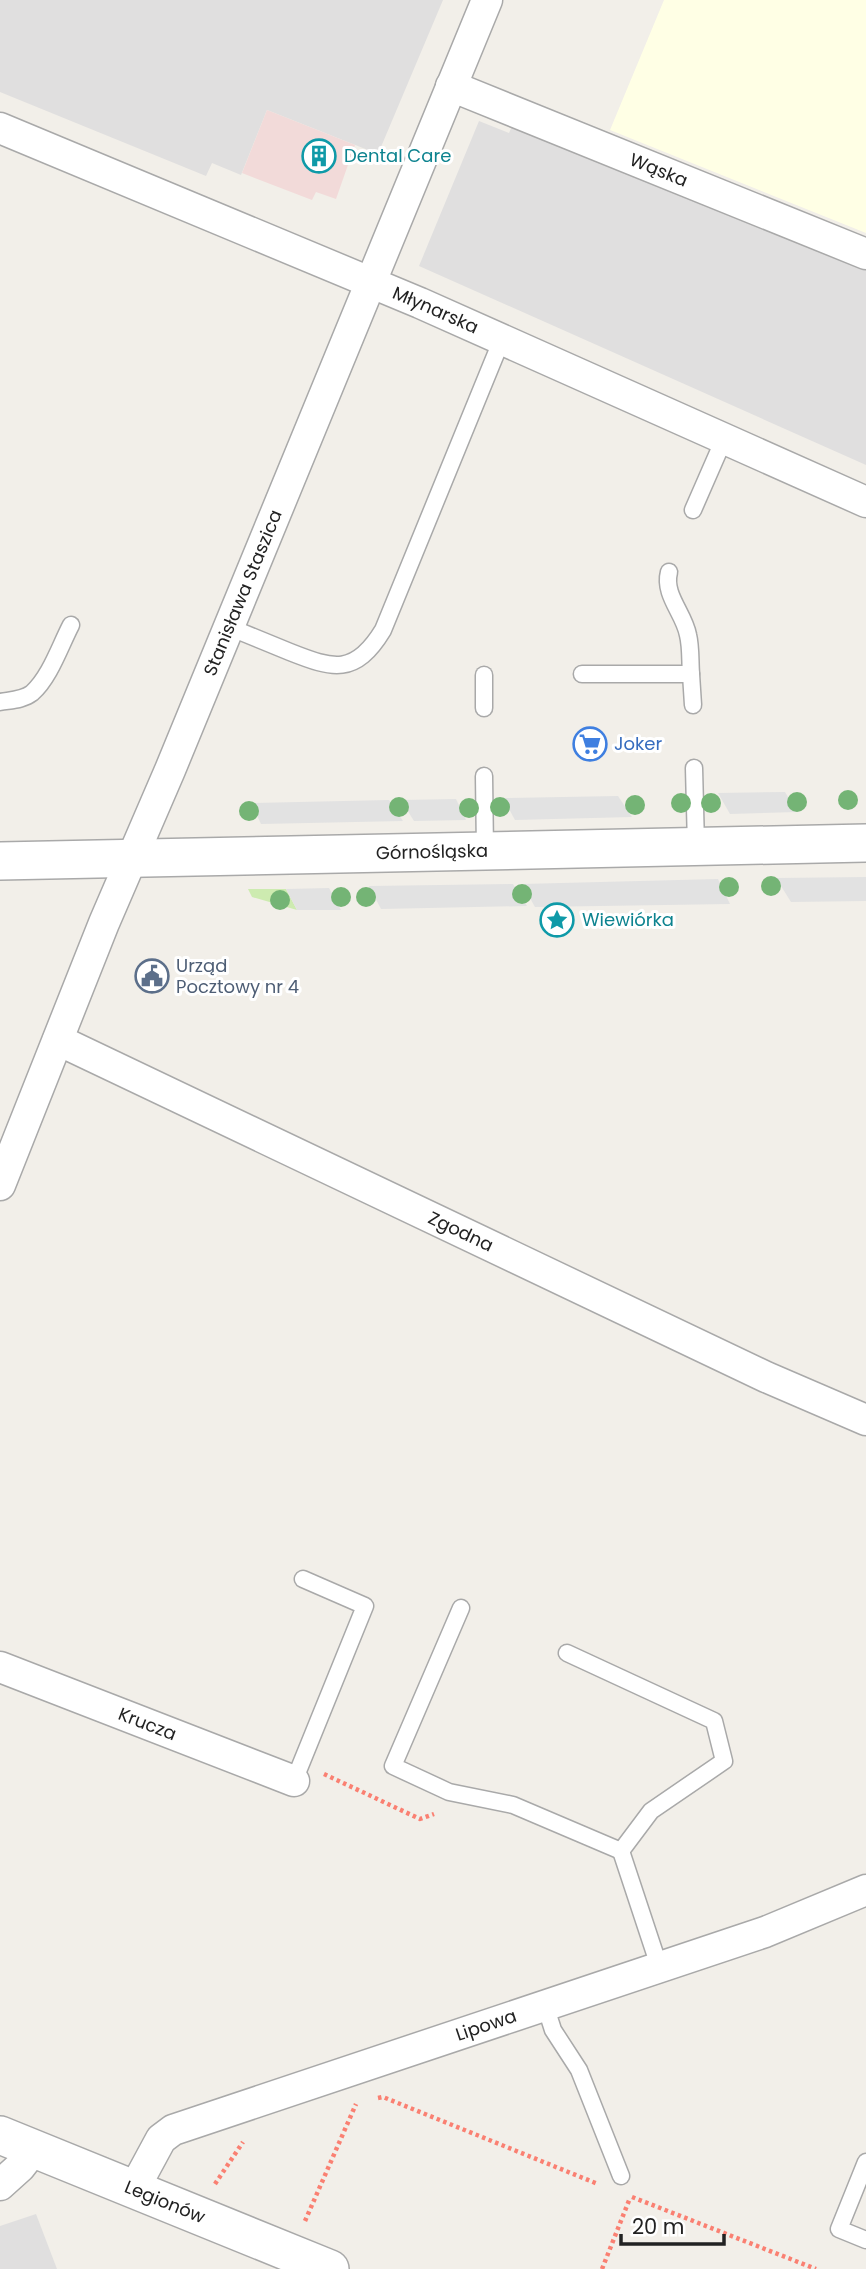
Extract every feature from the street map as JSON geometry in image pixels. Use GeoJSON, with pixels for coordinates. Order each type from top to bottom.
{"type":"FeatureCollection","features":[{"type":"Feature","properties":{"kind":"street","name":"Stanisława Staszica"},"geometry":{"type":"LineString","coordinates":[[0,1185],[132,858],[487,0]]}},
{"type":"Feature","properties":{"kind":"street","name":"Wąska"},"geometry":{"type":"LineString","coordinates":[[452,86],[866,254]]}},
{"type":"Feature","properties":{"kind":"street","name":"Młynarska"},"geometry":{"type":"LineString","coordinates":[[0,128],[371,282],[866,502]]}},
{"type":"Feature","properties":{"kind":"street","name":"Górnośląska"},"geometry":{"type":"LineString","coordinates":[[0,861],[866,843]]}},
{"type":"Feature","properties":{"kind":"street","name":"Zgodna"},"geometry":{"type":"LineString","coordinates":[[58,1040],[754,1371],[866,1420]]}},
{"type":"Feature","properties":{"kind":"street","name":"Krucza"},"geometry":{"type":"LineString","coordinates":[[0,1667],[297,1772]]}},
{"type":"Feature","properties":{"kind":"street","name":"Lipowa"},"geometry":{"type":"LineString","coordinates":[[134,2189],[161,2139],[173,2130],[765,1931],[866,1890]]}},
{"type":"Feature","properties":{"kind":"street","name":"Legionów"},"geometry":{"type":"LineString","coordinates":[[0,2135],[330,2269]]}},
{"type":"Feature","properties":{"kind":"street"},"geometry":{"type":"LineString","coordinates":[[0,2185],[20,2167],[34,2149]]}},
{"type":"Feature","properties":{"kind":"lane"},"geometry":{"type":"LineString","coordinates":[[229,627],[323,665],[345,665],[357,660],[373,646],[383,630],[502,339]]}},
{"type":"Feature","properties":{"kind":"lane"},"geometry":{"type":"LineString","coordinates":[[694,510],[724,439]]}},
{"type":"Feature","properties":{"kind":"lane"},"geometry":{"type":"LineString","coordinates":[[668,572],[669,591],[688,636],[693,705]]}},
{"type":"Feature","properties":{"kind":"lane"},"geometry":{"type":"LineString","coordinates":[[0,702],[21,699],[32,692],[45,676],[71,625]]}},
{"type":"Feature","properties":{"kind":"lane"},"geometry":{"type":"LineString","coordinates":[[582,674],[691,674]]}},
{"type":"Feature","properties":{"kind":"lane"},"geometry":{"type":"LineString","coordinates":[[484,675],[484,708]]}},
{"type":"Feature","properties":{"kind":"lane"},"geometry":{"type":"LineString","coordinates":[[694,768],[696,846]]}},
{"type":"Feature","properties":{"kind":"lane"},"geometry":{"type":"LineString","coordinates":[[484,776],[485,851]]}},
{"type":"Feature","properties":{"kind":"lane"},"geometry":{"type":"LineString","coordinates":[[297,1772],[365,1606],[303,1579]]}},
{"type":"Feature","properties":{"kind":"lane"},"geometry":{"type":"LineString","coordinates":[[461,1608],[393,1766],[449,1792],[513,1805],[621,1850],[659,1966]]}},
{"type":"Feature","properties":{"kind":"lane"},"geometry":{"type":"LineString","coordinates":[[567,1653],[714,1721],[724,1761],[651,1811],[621,1850]]}},
{"type":"Feature","properties":{"kind":"lane"},"geometry":{"type":"LineString","coordinates":[[545,2005],[553,2030],[579,2070],[621,2176]]}},
{"type":"Feature","properties":{"kind":"lane"},"geometry":{"type":"LineString","coordinates":[[866,2162],[839,2229],[866,2240]]}},
{"type":"Feature","properties":{"kind":"path"},"geometry":{"type":"LineString","coordinates":[[297,1772],[419,1819],[479,1798]]}},
{"type":"Feature","properties":{"kind":"path"},"geometry":{"type":"LineString","coordinates":[[370,2100],[383,2097],[605,2187]]}},
{"type":"Feature","properties":{"kind":"path"},"geometry":{"type":"LineString","coordinates":[[304,2221],[357,2102],[346,2102]]}},
{"type":"Feature","properties":{"kind":"path"},"geometry":{"type":"LineString","coordinates":[[215,2185],[243,2141]]}},
{"type":"Feature","properties":{"kind":"path"},"geometry":{"type":"LineString","coordinates":[[602,2269],[630,2197],[621,2176]]}},
{"type":"Feature","properties":{"kind":"path"},"geometry":{"type":"LineString","coordinates":[[630,2197],[816,2269]]}},
{"type":"Feature","properties":{"kind":"shaded area"},"geometry":{"type":"Polygon","coordinates":[[[0,0],[443,0],[378,154],[267,110],[241,175],[212,163],[206,176],[0,92],[0,0]]]}},
{"type":"Feature","properties":{"kind":"shaded area"},"geometry":{"type":"Polygon","coordinates":[[[664,0],[866,0],[866,233],[610,130],[664,0]]]}},
{"type":"Feature","properties":{"kind":"shaded area"},"geometry":{"type":"Polygon","coordinates":[[[267,110],[355,145],[336,199],[316,192],[312,200],[242,173],[267,110]]]}},
{"type":"Feature","properties":{"kind":"shaded area"},"geometry":{"type":"Polygon","coordinates":[[[479,121],[509,133],[512,126],[866,269],[866,465],[419,266],[479,121]]]}},
{"type":"Feature","properties":{"kind":"shaded area"},"geometry":{"type":"Polygon","coordinates":[[[785,792],[797,812],[730,814],[718,793],[785,792]]]}},
{"type":"Feature","properties":{"kind":"shaded area"},"geometry":{"type":"Polygon","coordinates":[[[618,796],[632,817],[515,820],[503,798],[618,796]]]}},
{"type":"Feature","properties":{"kind":"shaded area"},"geometry":{"type":"Polygon","coordinates":[[[456,799],[466,820],[414,821],[401,800],[456,799]]]}},
{"type":"Feature","properties":{"kind":"shaded area"},"geometry":{"type":"Polygon","coordinates":[[[389,800],[403,821],[261,824],[251,803],[389,800]]]}},
{"type":"Feature","properties":{"kind":"shaded area"},"geometry":{"type":"Polygon","coordinates":[[[866,877],[866,901],[791,902],[776,878],[866,877]]]}},
{"type":"Feature","properties":{"kind":"shaded area"},"geometry":{"type":"Polygon","coordinates":[[[718,879],[730,904],[535,907],[522,884],[718,879]]]}},
{"type":"Feature","properties":{"kind":"shaded area"},"geometry":{"type":"Polygon","coordinates":[[[513,884],[527,906],[381,909],[369,886],[513,884]]]}},
{"type":"Feature","properties":{"kind":"shaded area"},"geometry":{"type":"Polygon","coordinates":[[[329,888],[341,910],[297,910],[286,889],[329,888]]]}},
{"type":"Feature","properties":{"kind":"shaded area"},"geometry":{"type":"Polygon","coordinates":[[[36,2214],[57,2269],[0,2269],[0,2226],[36,2214]]]}},
{"type":"Feature","properties":{"kind":"green space"},"geometry":{"type":"Polygon","coordinates":[[[248,889],[286,889],[297,910],[252,897],[248,889]]]}},
{"type":"Feature","properties":{"kind":"place","name":"Dental Care"},"geometry":{"type":"Point","coordinates":[319,156]}},
{"type":"Feature","properties":{"kind":"place","name":"Joker"},"geometry":{"type":"Point","coordinates":[590,744]}},
{"type":"Feature","properties":{"kind":"place","name":"Wiewiórka"},"geometry":{"type":"Point","coordinates":[557,920]}},
{"type":"Feature","properties":{"kind":"place","name":"Urząd Pocztowy nr 4"},"geometry":{"type":"Point","coordinates":[152,976]}}]}
